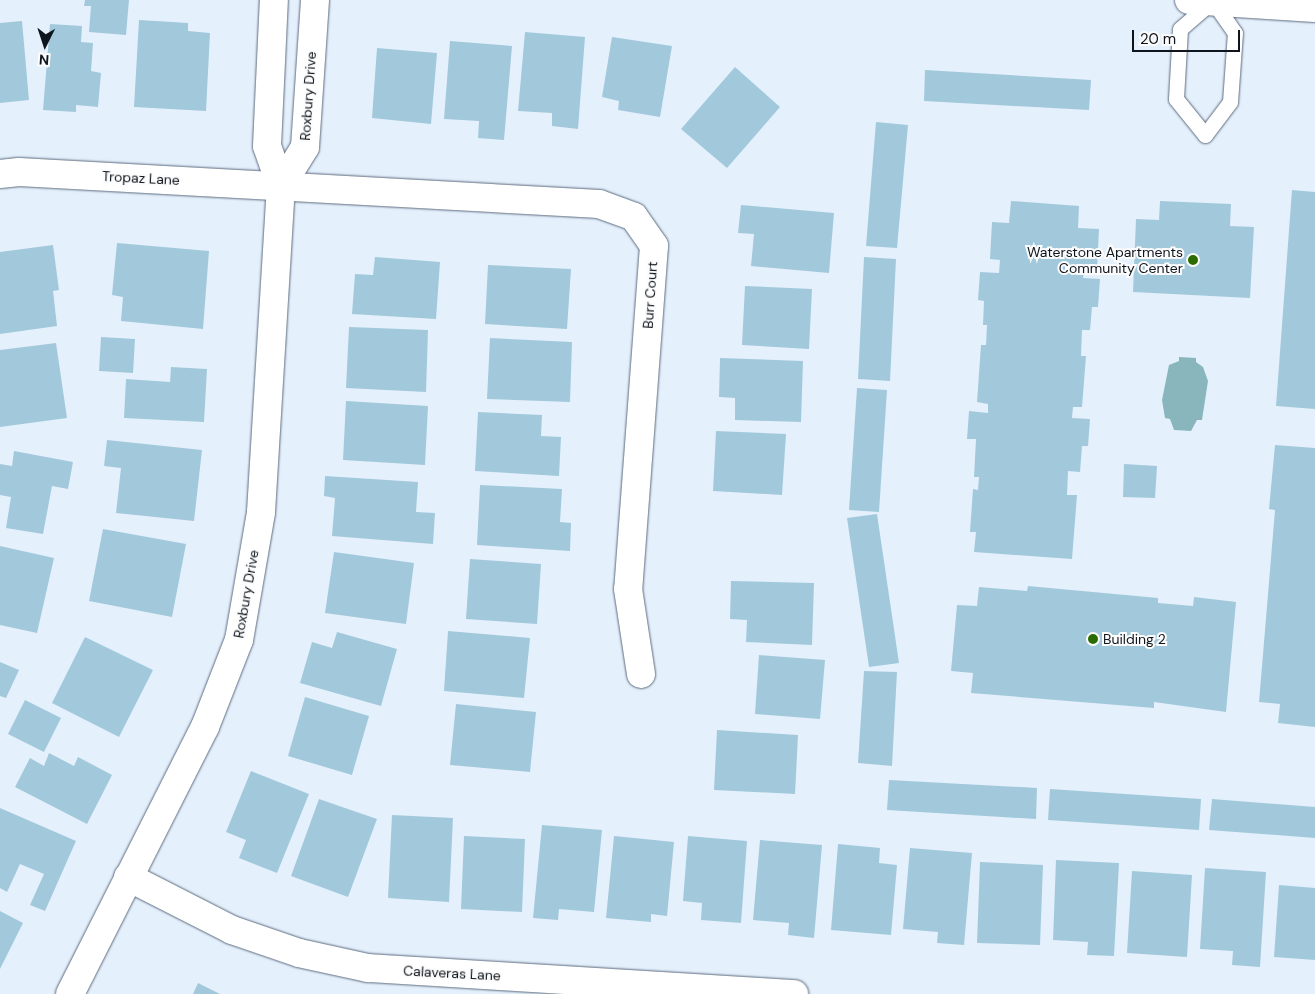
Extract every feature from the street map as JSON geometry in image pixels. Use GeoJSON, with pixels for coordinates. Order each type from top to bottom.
{"type":"FeatureCollection","features":[{"type":"Feature","properties":{"kind":"street","name":"Roxbury Drive"},"geometry":{"type":"LineString","coordinates":[[70,994],[205,727],[239,640],[261,512],[281,186],[267,146],[274,0]]}},
{"type":"Feature","properties":{"kind":"street","name":"Roxbury Drive"},"geometry":{"type":"LineString","coordinates":[[281,186],[304,147],[315,0]]}},
{"type":"Feature","properties":{"kind":"street"},"geometry":{"type":"LineString","coordinates":[[1204,0],[1315,8]]}},
{"type":"Feature","properties":{"kind":"street","name":"Tropaz Lane"},"geometry":{"type":"LineString","coordinates":[[0,174],[19,172],[281,186]]}},
{"type":"Feature","properties":{"kind":"street","name":"Burr Court"},"geometry":{"type":"LineString","coordinates":[[281,186],[599,204],[634,217],[654,246],[628,589],[640,674]]}},
{"type":"Feature","properties":{"kind":"street","name":"Calaveras Lane"},"geometry":{"type":"LineString","coordinates":[[128,877],[232,930],[299,953],[368,968],[794,994]]}},
{"type":"Feature","properties":{"kind":"lane"},"geometry":{"type":"LineString","coordinates":[[1204,0],[1235,33],[1230,102],[1205,135],[1176,99],[1180,29],[1204,0]]}},
{"type":"Feature","properties":{"kind":"shaded area"},"geometry":{"type":"Polygon","coordinates":[[[1179,357],[1196,358],[1196,362],[1203,367],[1208,381],[1202,420],[1197,420],[1191,431],[1174,430],[1170,419],[1165,418],[1162,400],[1169,365],[1179,361],[1179,357]]]}},
{"type":"Feature","properties":{"kind":"building"},"geometry":{"type":"Polygon","coordinates":[[[85,0],[129,0],[126,35],[89,32],[91,6],[84,6],[85,0]]]}},
{"type":"Feature","properties":{"kind":"building"},"geometry":{"type":"Polygon","coordinates":[[[139,20],[188,23],[188,31],[210,33],[206,111],[134,107],[139,20]]]}},
{"type":"Feature","properties":{"kind":"building"},"geometry":{"type":"Polygon","coordinates":[[[22,21],[29,100],[0,103],[0,23],[22,21]]]}},
{"type":"Feature","properties":{"kind":"building"},"geometry":{"type":"Polygon","coordinates":[[[50,24],[82,26],[81,42],[93,43],[91,71],[101,73],[98,107],[76,105],[76,112],[43,110],[50,24]]]}},
{"type":"Feature","properties":{"kind":"building"},"geometry":{"type":"Polygon","coordinates":[[[525,32],[585,37],[578,129],[552,126],[552,113],[518,111],[525,32]]]}},
{"type":"Feature","properties":{"kind":"building"},"geometry":{"type":"Polygon","coordinates":[[[612,37],[672,46],[660,117],[618,110],[619,101],[602,97],[612,37]]]}},
{"type":"Feature","properties":{"kind":"building"},"geometry":{"type":"Polygon","coordinates":[[[450,41],[512,46],[504,140],[478,138],[479,121],[444,119],[450,41]]]}},
{"type":"Feature","properties":{"kind":"building"},"geometry":{"type":"Polygon","coordinates":[[[377,48],[437,53],[431,124],[372,118],[377,48]]]}},
{"type":"Feature","properties":{"kind":"building"},"geometry":{"type":"Polygon","coordinates":[[[735,67],[780,107],[727,168],[681,129],[735,67]]]}},
{"type":"Feature","properties":{"kind":"building"},"geometry":{"type":"Polygon","coordinates":[[[925,70],[1091,80],[1089,110],[924,101],[925,70]]]}},
{"type":"Feature","properties":{"kind":"building"},"geometry":{"type":"Polygon","coordinates":[[[876,122],[908,125],[897,248],[866,246],[876,122]]]}},
{"type":"Feature","properties":{"kind":"building"},"geometry":{"type":"Polygon","coordinates":[[[1292,190],[1315,192],[1315,409],[1276,406],[1292,190]]]}},
{"type":"Feature","properties":{"kind":"building"},"geometry":{"type":"Polygon","coordinates":[[[1011,201],[1079,206],[1078,228],[1099,229],[1097,270],[1084,269],[1083,278],[1100,279],[1098,307],[1092,307],[1090,330],[1082,330],[1081,356],[1086,356],[1082,407],[1073,407],[1072,418],[1090,419],[1088,446],[1082,446],[1080,472],[1068,471],[1067,495],[1077,495],[1072,559],[974,552],[976,532],[970,532],[973,489],[978,490],[979,477],[974,477],[976,439],[967,439],[969,411],[988,413],[988,404],[977,402],[981,345],[986,345],[987,325],[983,325],[984,301],[978,300],[980,272],[999,273],[1000,260],[990,259],[992,222],[1009,223],[1011,201]]]}},
{"type":"Feature","properties":{"kind":"building","name":"Waterstone Apartments Community Center"},"geometry":{"type":"Polygon","coordinates":[[[1160,201],[1231,204],[1230,226],[1254,227],[1250,298],[1133,292],[1136,219],[1159,220],[1160,201]]]}},
{"type":"Feature","properties":{"kind":"building"},"geometry":{"type":"Polygon","coordinates":[[[741,205],[834,213],[829,273],[751,266],[754,234],[738,233],[741,205]]]}},
{"type":"Feature","properties":{"kind":"building"},"geometry":{"type":"Polygon","coordinates":[[[117,243],[209,251],[203,329],[121,321],[123,297],[112,295],[117,243]]]}},
{"type":"Feature","properties":{"kind":"building"},"geometry":{"type":"Polygon","coordinates":[[[53,245],[59,290],[53,291],[57,326],[0,334],[0,252],[53,245]]]}},
{"type":"Feature","properties":{"kind":"building"},"geometry":{"type":"Polygon","coordinates":[[[375,257],[440,262],[436,319],[352,314],[355,274],[373,275],[375,257]]]}},
{"type":"Feature","properties":{"kind":"building"},"geometry":{"type":"Polygon","coordinates":[[[864,257],[896,259],[890,381],[858,379],[864,257]]]}},
{"type":"Feature","properties":{"kind":"building"},"geometry":{"type":"Polygon","coordinates":[[[488,265],[571,269],[567,329],[485,324],[488,265]]]}},
{"type":"Feature","properties":{"kind":"building"},"geometry":{"type":"Polygon","coordinates":[[[745,286],[812,289],[809,349],[742,345],[745,286]]]}},
{"type":"Feature","properties":{"kind":"building"},"geometry":{"type":"Polygon","coordinates":[[[349,327],[428,330],[426,392],[346,388],[349,327]]]}},
{"type":"Feature","properties":{"kind":"building"},"geometry":{"type":"Polygon","coordinates":[[[101,337],[135,339],[133,373],[99,371],[101,337]]]}},
{"type":"Feature","properties":{"kind":"building"},"geometry":{"type":"Polygon","coordinates":[[[490,338],[572,342],[570,402],[487,399],[490,338]]]}},
{"type":"Feature","properties":{"kind":"building"},"geometry":{"type":"Polygon","coordinates":[[[56,343],[67,418],[0,427],[0,350],[56,343]]]}},
{"type":"Feature","properties":{"kind":"building"},"geometry":{"type":"Polygon","coordinates":[[[720,358],[803,361],[801,422],[735,420],[735,398],[719,397],[720,358]]]}},
{"type":"Feature","properties":{"kind":"building"},"geometry":{"type":"Polygon","coordinates":[[[171,367],[207,369],[204,422],[124,418],[126,379],[170,382],[171,367]]]}},
{"type":"Feature","properties":{"kind":"building"},"geometry":{"type":"Polygon","coordinates":[[[857,388],[887,390],[879,512],[849,510],[857,388]]]}},
{"type":"Feature","properties":{"kind":"building"},"geometry":{"type":"Polygon","coordinates":[[[346,401],[428,406],[425,465],[343,460],[346,401]]]}},
{"type":"Feature","properties":{"kind":"building"},"geometry":{"type":"Polygon","coordinates":[[[478,412],[542,415],[541,436],[561,437],[559,476],[475,471],[478,412]]]}},
{"type":"Feature","properties":{"kind":"building"},"geometry":{"type":"Polygon","coordinates":[[[716,431],[786,434],[782,495],[713,491],[716,431]]]}},
{"type":"Feature","properties":{"kind":"building"},"geometry":{"type":"Polygon","coordinates":[[[107,440],[202,450],[194,521],[116,513],[121,468],[104,466],[107,440]]]}},
{"type":"Feature","properties":{"kind":"building"},"geometry":{"type":"Polygon","coordinates":[[[1275,445],[1315,448],[1315,727],[1278,723],[1280,704],[1259,702],[1275,510],[1269,509],[1275,445]]]}},
{"type":"Feature","properties":{"kind":"building"},"geometry":{"type":"Polygon","coordinates":[[[14,451],[73,462],[68,489],[52,486],[43,534],[6,528],[11,497],[0,495],[0,464],[12,466],[14,451]]]}},
{"type":"Feature","properties":{"kind":"building"},"geometry":{"type":"Polygon","coordinates":[[[1124,464],[1157,466],[1155,498],[1123,497],[1124,464]]]}},
{"type":"Feature","properties":{"kind":"building"},"geometry":{"type":"Polygon","coordinates":[[[325,476],[418,482],[416,512],[435,513],[433,544],[332,536],[335,498],[324,496],[325,476]]]}},
{"type":"Feature","properties":{"kind":"building"},"geometry":{"type":"Polygon","coordinates":[[[480,485],[562,489],[560,522],[571,523],[570,551],[477,545],[480,485]]]}},
{"type":"Feature","properties":{"kind":"building"},"geometry":{"type":"Polygon","coordinates":[[[877,514],[899,663],[869,667],[847,518],[877,514]]]}},
{"type":"Feature","properties":{"kind":"building"},"geometry":{"type":"Polygon","coordinates":[[[103,529],[186,544],[172,617],[89,601],[103,529]]]}},
{"type":"Feature","properties":{"kind":"building"},"geometry":{"type":"Polygon","coordinates":[[[0,546],[54,558],[37,633],[0,625],[0,546]]]}},
{"type":"Feature","properties":{"kind":"building"},"geometry":{"type":"Polygon","coordinates":[[[334,552],[414,563],[406,624],[325,613],[334,552]]]}},
{"type":"Feature","properties":{"kind":"building"},"geometry":{"type":"Polygon","coordinates":[[[470,559],[541,564],[537,624],[466,619],[470,559]]]}},
{"type":"Feature","properties":{"kind":"building"},"geometry":{"type":"Polygon","coordinates":[[[731,581],[814,583],[812,645],[746,642],[747,620],[730,619],[731,581]]]}},
{"type":"Feature","properties":{"kind":"building","name":"Building 2"},"geometry":{"type":"Polygon","coordinates":[[[1028,586],[1158,598],[1158,603],[1193,606],[1194,597],[1236,602],[1226,712],[1154,702],[1154,708],[971,693],[973,673],[951,671],[957,605],[977,606],[979,587],[1027,591],[1028,586]]]}},
{"type":"Feature","properties":{"kind":"building"},"geometry":{"type":"Polygon","coordinates":[[[448,631],[530,638],[524,698],[444,691],[448,631]]]}},
{"type":"Feature","properties":{"kind":"building"},"geometry":{"type":"Polygon","coordinates":[[[337,632],[397,649],[381,706],[300,683],[312,642],[332,648],[337,632]]]}},
{"type":"Feature","properties":{"kind":"building"},"geometry":{"type":"Polygon","coordinates":[[[85,637],[153,670],[119,737],[52,703],[85,637]]]}},
{"type":"Feature","properties":{"kind":"building"},"geometry":{"type":"Polygon","coordinates":[[[759,655],[825,660],[820,719],[755,714],[759,655]]]}},
{"type":"Feature","properties":{"kind":"building"},"geometry":{"type":"Polygon","coordinates":[[[0,662],[19,670],[6,698],[0,696],[0,662]]]}},
{"type":"Feature","properties":{"kind":"building"},"geometry":{"type":"Polygon","coordinates":[[[864,671],[897,672],[892,766],[858,763],[864,671]]]}},
{"type":"Feature","properties":{"kind":"building"},"geometry":{"type":"Polygon","coordinates":[[[305,697],[369,716],[352,775],[288,756],[305,697]]]}},
{"type":"Feature","properties":{"kind":"building"},"geometry":{"type":"Polygon","coordinates":[[[25,700],[61,718],[44,752],[8,734],[25,700]]]}},
{"type":"Feature","properties":{"kind":"building"},"geometry":{"type":"Polygon","coordinates":[[[456,704],[536,712],[530,772],[450,765],[456,704]]]}},
{"type":"Feature","properties":{"kind":"building"},"geometry":{"type":"Polygon","coordinates":[[[717,730],[798,735],[795,794],[714,790],[717,730]]]}},
{"type":"Feature","properties":{"kind":"building"},"geometry":{"type":"Polygon","coordinates":[[[49,753],[74,766],[78,757],[112,775],[87,824],[15,787],[30,758],[44,766],[49,753]]]}},
{"type":"Feature","properties":{"kind":"building"},"geometry":{"type":"Polygon","coordinates":[[[251,771],[309,794],[277,873],[239,858],[246,840],[226,832],[251,771]]]}},
{"type":"Feature","properties":{"kind":"building"},"geometry":{"type":"Polygon","coordinates":[[[889,780],[1037,788],[1036,819],[887,810],[889,780]]]}},
{"type":"Feature","properties":{"kind":"building"},"geometry":{"type":"Polygon","coordinates":[[[1050,789],[1201,799],[1199,830],[1048,820],[1050,789]]]}},
{"type":"Feature","properties":{"kind":"building"},"geometry":{"type":"Polygon","coordinates":[[[319,799],[377,819],[348,897],[291,876],[319,799]]]}},
{"type":"Feature","properties":{"kind":"building"},"geometry":{"type":"Polygon","coordinates":[[[1212,799],[1315,807],[1315,838],[1209,830],[1212,799]]]}},
{"type":"Feature","properties":{"kind":"building"},"geometry":{"type":"Polygon","coordinates":[[[0,808],[76,841],[45,911],[30,905],[44,874],[20,864],[7,892],[0,888],[0,808]]]}},
{"type":"Feature","properties":{"kind":"building"},"geometry":{"type":"Polygon","coordinates":[[[392,815],[453,818],[449,902],[388,898],[392,815]]]}},
{"type":"Feature","properties":{"kind":"building"},"geometry":{"type":"Polygon","coordinates":[[[542,825],[602,830],[594,912],[559,909],[558,920],[533,918],[542,825]]]}},
{"type":"Feature","properties":{"kind":"building"},"geometry":{"type":"Polygon","coordinates":[[[464,836],[525,839],[522,912],[461,909],[464,836]]]}},
{"type":"Feature","properties":{"kind":"building"},"geometry":{"type":"Polygon","coordinates":[[[614,836],[674,842],[667,916],[651,914],[651,922],[606,918],[614,836]]]}},
{"type":"Feature","properties":{"kind":"building"},"geometry":{"type":"Polygon","coordinates":[[[688,836],[747,841],[741,923],[701,920],[702,903],[683,901],[688,836]]]}},
{"type":"Feature","properties":{"kind":"building"},"geometry":{"type":"Polygon","coordinates":[[[760,840],[822,845],[814,938],[788,935],[789,923],[753,920],[760,840]]]}},
{"type":"Feature","properties":{"kind":"building"},"geometry":{"type":"Polygon","coordinates":[[[838,844],[880,848],[879,863],[897,865],[891,935],[831,930],[838,844]]]}},
{"type":"Feature","properties":{"kind":"building"},"geometry":{"type":"Polygon","coordinates":[[[910,848],[972,853],[964,945],[937,943],[938,932],[903,929],[910,848]]]}},
{"type":"Feature","properties":{"kind":"building"},"geometry":{"type":"Polygon","coordinates":[[[1056,860],[1119,863],[1114,956],[1087,955],[1088,942],[1053,940],[1056,860]]]}},
{"type":"Feature","properties":{"kind":"building"},"geometry":{"type":"Polygon","coordinates":[[[980,862],[1043,865],[1040,945],[977,943],[980,862]]]}},
{"type":"Feature","properties":{"kind":"building"},"geometry":{"type":"Polygon","coordinates":[[[1205,868],[1266,872],[1260,967],[1232,965],[1233,951],[1200,949],[1205,868]]]}},
{"type":"Feature","properties":{"kind":"building"},"geometry":{"type":"Polygon","coordinates":[[[1132,871],[1192,875],[1187,957],[1127,953],[1132,871]]]}},
{"type":"Feature","properties":{"kind":"building"},"geometry":{"type":"Polygon","coordinates":[[[1279,885],[1315,888],[1315,960],[1274,957],[1279,885]]]}},
{"type":"Feature","properties":{"kind":"building"},"geometry":{"type":"Polygon","coordinates":[[[0,911],[23,923],[0,969],[0,911]]]}},
{"type":"Feature","properties":{"kind":"building"},"geometry":{"type":"Polygon","coordinates":[[[198,983],[220,994],[193,994],[198,983]]]}},
{"type":"Feature","properties":{"kind":"place","name":"Waterstone Apartments Community Center"},"geometry":{"type":"Point","coordinates":[1193,260]}},
{"type":"Feature","properties":{"kind":"place","name":"Building 2"},"geometry":{"type":"Point","coordinates":[1093,639]}}]}
